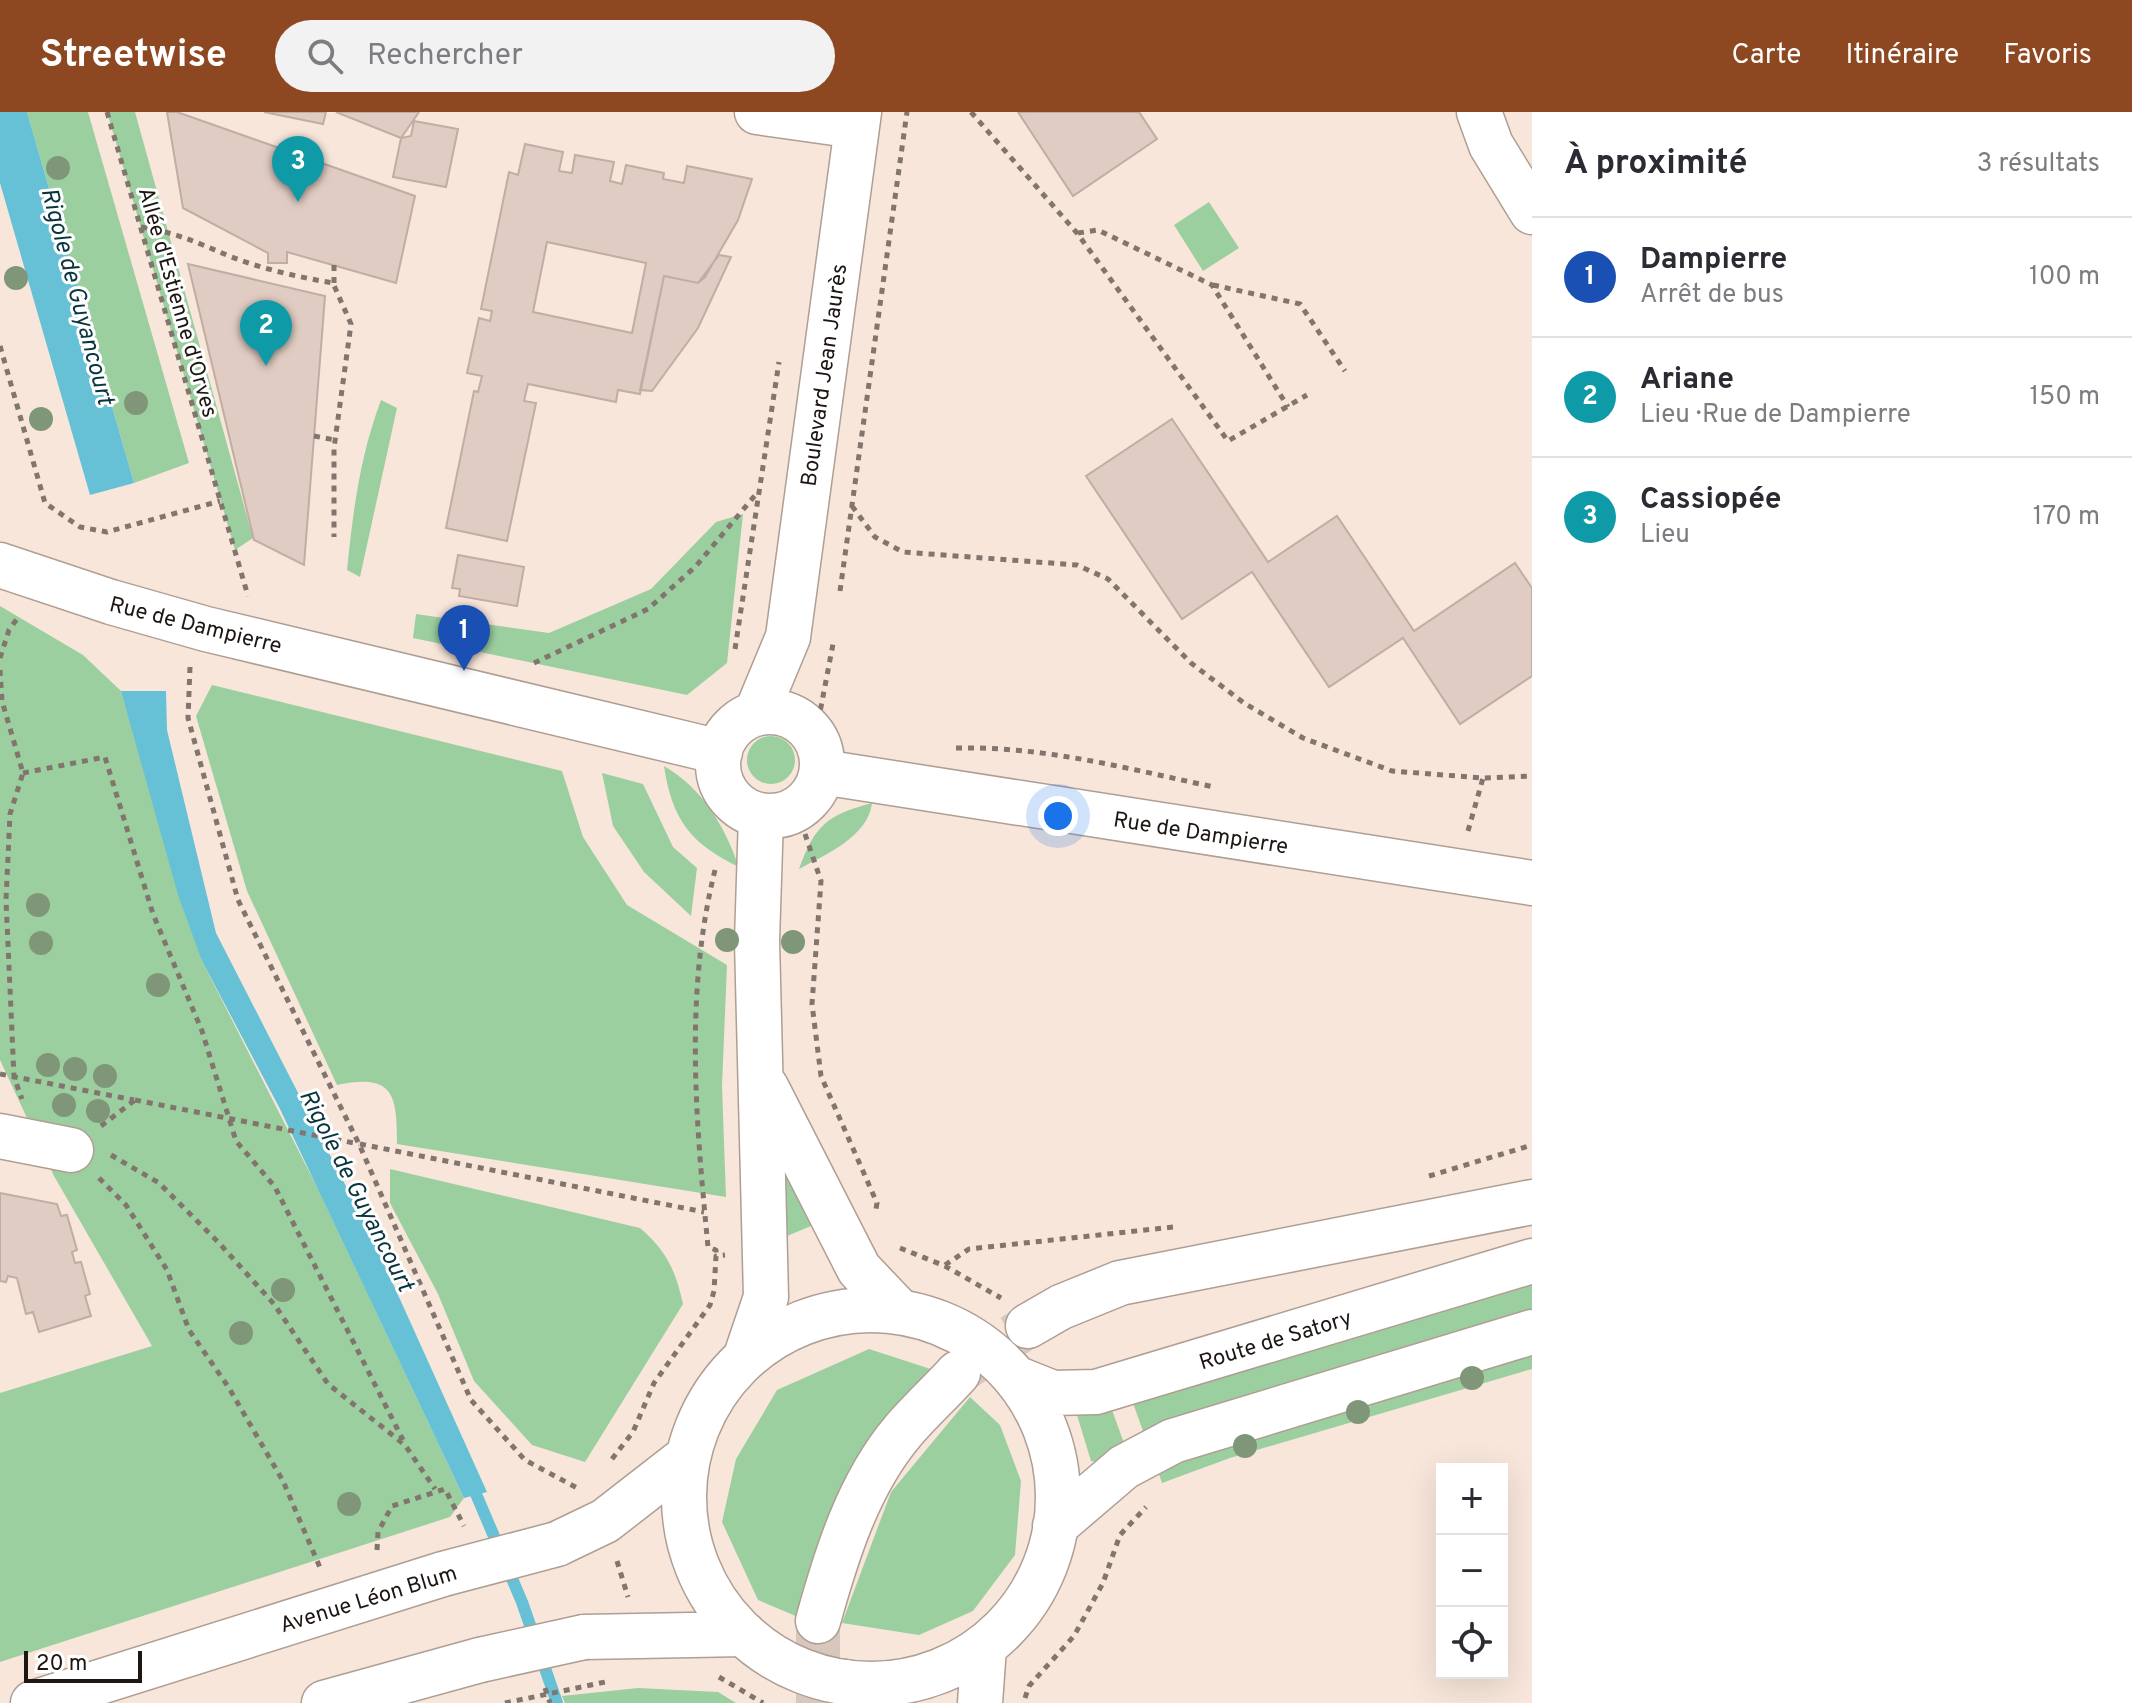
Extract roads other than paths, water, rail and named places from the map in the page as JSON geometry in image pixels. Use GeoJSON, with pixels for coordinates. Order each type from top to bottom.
{"type":"FeatureCollection","features":[{"type":"Feature","properties":{"kind":"main road"},"geometry":{"type":"LineString","coordinates":[[757,112],[857,119]]}},
{"type":"Feature","properties":{"kind":"main road"},"geometry":{"type":"LineString","coordinates":[[1479,112],[1491,145],[1532,212]]}},
{"type":"Feature","properties":{"kind":"main road","name":"Boulevard Jean Jaurès"},"geometry":{"type":"LineString","coordinates":[[756,714],[788,637],[857,119]]}},
{"type":"Feature","properties":{"kind":"main road","name":"Rue de Dampierre"},"geometry":{"type":"LineString","coordinates":[[0,565],[111,602],[255,640],[720,752]]}},
{"type":"Feature","properties":{"kind":"main road","name":"Rue de Dampierre"},"geometry":{"type":"LineString","coordinates":[[0,591],[36,610],[95,629],[243,662],[394,675]]}},
{"type":"Feature","properties":{"kind":"main road","name":"Boulevard Jean Jaurès"},"geometry":{"type":"LineString","coordinates":[[788,637],[814,745]]}},
{"type":"Feature","properties":{"kind":"main road"},"geometry":{"type":"LineString","coordinates":[[772,712],[790,716],[814,745],[812,796],[780,812],[731,799],[722,783],[720,752],[727,735],[740,722],[756,714],[772,712]]}},
{"type":"Feature","properties":{"kind":"main road","name":"Rue de Dampierre"},"geometry":{"type":"LineString","coordinates":[[814,745],[1532,883]]}},
{"type":"Feature","properties":{"kind":"main road"},"geometry":{"type":"LineString","coordinates":[[746,1356],[766,1297],[757,941],[780,812]]}},
{"type":"Feature","properties":{"kind":"main road"},"geometry":{"type":"LineString","coordinates":[[759,1074],[859,1269],[898,1310]]}},
{"type":"Feature","properties":{"kind":"main road"},"geometry":{"type":"LineString","coordinates":[[12,1120],[90,1152]]}},
{"type":"Feature","properties":{"kind":"main road"},"geometry":{"type":"LineString","coordinates":[[1028,1326],[1070,1302],[1131,1281],[1532,1202]]}},
{"type":"Feature","properties":{"kind":"main road","name":"Route de Satory"},"geometry":{"type":"LineString","coordinates":[[1018,1379],[1053,1393],[1096,1392],[1532,1261]]}},
{"type":"Feature","properties":{"kind":"main road"},"geometry":{"type":"LineString","coordinates":[[874,1309],[898,1310],[961,1331],[986,1348],[1018,1379],[1032,1399],[1051,1446],[1057,1493],[1055,1526],[1050,1552],[1030,1595],[1017,1615],[984,1647],[940,1672],[883,1683],[854,1693],[792,1667],[744,1634],[712,1595],[694,1554],[684,1508],[686,1458],[713,1397],[746,1356],[780,1335],[823,1318],[874,1309]]}},
{"type":"Feature","properties":{"kind":"main road"},"geometry":{"type":"LineString","coordinates":[[1055,1526],[1124,1467],[1173,1441],[1532,1332]]}},
{"type":"Feature","properties":{"kind":"main road"},"geometry":{"type":"LineString","coordinates":[[818,1621],[836,1556],[864,1493],[901,1433],[958,1373]]}},
{"type":"Feature","properties":{"kind":"main road","name":"Avenue Léon Blum"},"geometry":{"type":"LineString","coordinates":[[33,1703],[443,1574],[557,1544],[592,1505],[686,1458]]}},
{"type":"Feature","properties":{"kind":"main road"},"geometry":{"type":"LineString","coordinates":[[324,1703],[480,1660],[584,1637],[744,1634]]}},
{"type":"Feature","properties":{"kind":"main road"},"geometry":{"type":"LineString","coordinates":[[980,1703],[984,1647]]}},
{"type":"Feature","properties":{"kind":"water"},"geometry":{"type":"Polygon","coordinates":[[[0,112],[27,112],[134,483],[90,495],[0,183],[0,112]]]}},
{"type":"Feature","properties":{"kind":"water"},"geometry":{"type":"Polygon","coordinates":[[[121,691],[166,691],[167,730],[216,933],[371,1235],[487,1492],[464,1498],[280,1109],[202,961],[178,895],[121,691]]]}},
{"type":"Feature","properties":{"kind":"waterway","name":"Rigole de Guyancourt"},"geometry":{"type":"LineString","coordinates":[[470,1480],[522,1602],[557,1703]]}},
{"type":"Feature","properties":{"kind":"tunnel"},"geometry":{"type":"LineString","coordinates":[[958,1373],[1028,1326]]}},
{"type":"Feature","properties":{"kind":"tunnel"},"geometry":{"type":"LineString","coordinates":[[818,1621],[818,1703]]}},
{"type":"Feature","properties":{"kind":"place","name":"Cassiopée"},"geometry":{"type":"Point","coordinates":[298,202]}},
{"type":"Feature","properties":{"kind":"place","name":"Ariane"},"geometry":{"type":"Point","coordinates":[266,366]}},
{"type":"Feature","properties":{"kind":"place","name":"Dampierre"},"geometry":{"type":"Point","coordinates":[464,671]}}]}
